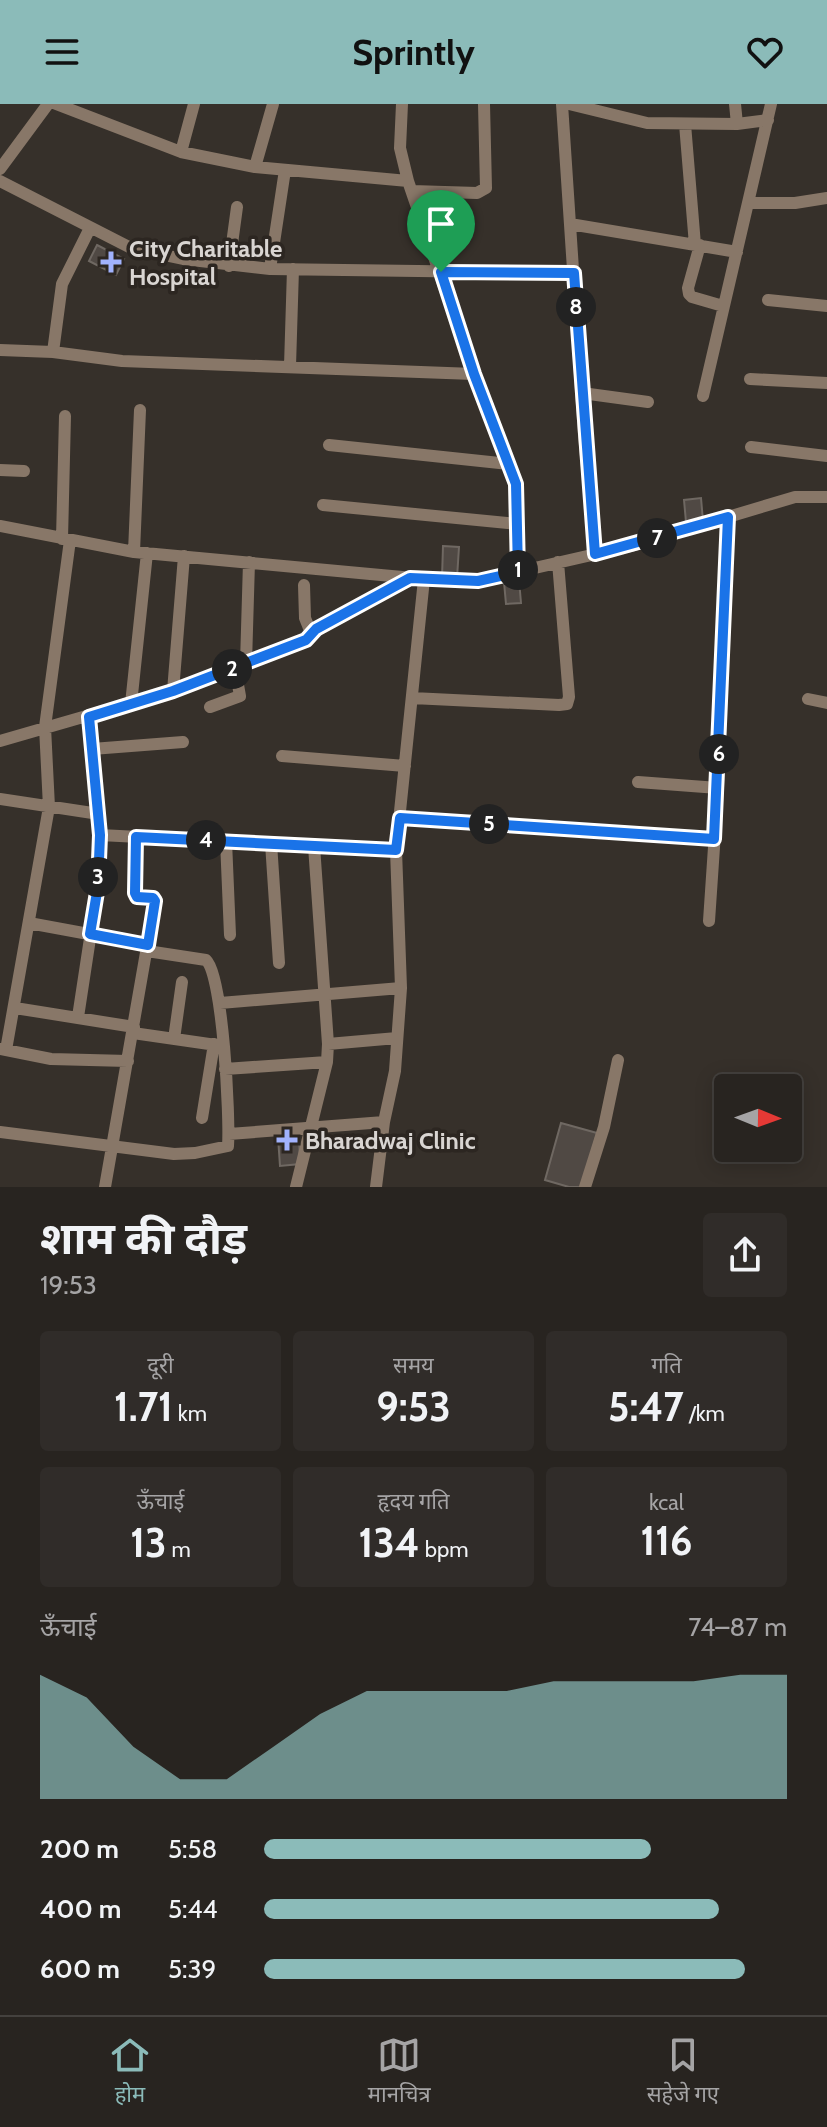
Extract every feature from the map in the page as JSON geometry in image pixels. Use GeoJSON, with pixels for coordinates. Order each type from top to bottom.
{"type":"FeatureCollection","features":[{"type":"Feature","properties":{"kind":"street"},"geometry":{"type":"LineString","coordinates":[[0,169],[48,104]]}},
{"type":"Feature","properties":{"kind":"street"},"geometry":{"type":"LineString","coordinates":[[56,104],[181,152],[255,167],[477,193],[486,188],[484,104]]}},
{"type":"Feature","properties":{"kind":"street"},"geometry":{"type":"LineString","coordinates":[[181,152],[194,104]]}},
{"type":"Feature","properties":{"kind":"street"},"geometry":{"type":"LineString","coordinates":[[255,167],[273,104]]}},
{"type":"Feature","properties":{"kind":"street"},"geometry":{"type":"LineString","coordinates":[[402,104],[400,148],[410,186],[474,374],[516,484],[518,572]]}},
{"type":"Feature","properties":{"kind":"street"},"geometry":{"type":"LineString","coordinates":[[562,104],[595,554]]}},
{"type":"Feature","properties":{"kind":"street"},"geometry":{"type":"LineString","coordinates":[[569,104],[647,123],[737,124],[768,120]]}},
{"type":"Feature","properties":{"kind":"street"},"geometry":{"type":"LineString","coordinates":[[735,104],[737,124]]}},
{"type":"Feature","properties":{"kind":"street"},"geometry":{"type":"LineString","coordinates":[[703,396],[771,104]]}},
{"type":"Feature","properties":{"kind":"street"},"geometry":{"type":"LineString","coordinates":[[685,124],[698,245],[689,294],[723,306]]}},
{"type":"Feature","properties":{"kind":"street"},"geometry":{"type":"LineString","coordinates":[[270,269],[285,170]]}},
{"type":"Feature","properties":{"kind":"street"},"geometry":{"type":"LineString","coordinates":[[0,181],[131,248],[183,259],[270,269],[574,273]]}},
{"type":"Feature","properties":{"kind":"street"},"geometry":{"type":"LineString","coordinates":[[748,203],[795,203],[827,198]]}},
{"type":"Feature","properties":{"kind":"street"},"geometry":{"type":"LineString","coordinates":[[229,266],[237,207]]}},
{"type":"Feature","properties":{"kind":"street"},"geometry":{"type":"LineString","coordinates":[[570,224],[737,252]]}},
{"type":"Feature","properties":{"kind":"street"},"geometry":{"type":"LineString","coordinates":[[53,352],[62,284],[90,228]]}},
{"type":"Feature","properties":{"kind":"street"},"geometry":{"type":"LineString","coordinates":[[290,366],[293,269]]}},
{"type":"Feature","properties":{"kind":"street"},"geometry":{"type":"LineString","coordinates":[[768,300],[827,306]]}},
{"type":"Feature","properties":{"kind":"street"},"geometry":{"type":"LineString","coordinates":[[0,350],[53,352],[122,361],[474,374]]}},
{"type":"Feature","properties":{"kind":"street"},"geometry":{"type":"LineString","coordinates":[[750,379],[827,383]]}},
{"type":"Feature","properties":{"kind":"street"},"geometry":{"type":"LineString","coordinates":[[582,393],[648,402]]}},
{"type":"Feature","properties":{"kind":"street"},"geometry":{"type":"LineString","coordinates":[[134,552],[140,410]]}},
{"type":"Feature","properties":{"kind":"street"},"geometry":{"type":"LineString","coordinates":[[65,416],[66,539],[45,727],[49,807],[15,1008],[3,1050],[51,1059],[128,1061]]}},
{"type":"Feature","properties":{"kind":"street"},"geometry":{"type":"LineString","coordinates":[[329,445],[509,464]]}},
{"type":"Feature","properties":{"kind":"street"},"geometry":{"type":"LineString","coordinates":[[751,447],[827,456]]}},
{"type":"Feature","properties":{"kind":"street"},"geometry":{"type":"LineString","coordinates":[[0,470],[24,471]]}},
{"type":"Feature","properties":{"kind":"street"},"geometry":{"type":"LineString","coordinates":[[0,526],[134,552],[478,581],[595,554],[795,497],[827,497]]}},
{"type":"Feature","properties":{"kind":"street"},"geometry":{"type":"LineString","coordinates":[[323,505],[517,524]]}},
{"type":"Feature","properties":{"kind":"street"},"geometry":{"type":"LineString","coordinates":[[709,921],[718,788],[728,517]]}},
{"type":"Feature","properties":{"kind":"street"},"geometry":{"type":"LineString","coordinates":[[131,704],[147,553]]}},
{"type":"Feature","properties":{"kind":"street"},"geometry":{"type":"LineString","coordinates":[[173,691],[184,556]]}},
{"type":"Feature","properties":{"kind":"street"},"geometry":{"type":"LineString","coordinates":[[210,707],[240,696],[249,562]]}},
{"type":"Feature","properties":{"kind":"street"},"geometry":{"type":"LineString","coordinates":[[412,698],[567,704],[569,697],[558,562]]}},
{"type":"Feature","properties":{"kind":"street"},"geometry":{"type":"LineString","coordinates":[[0,741],[173,691],[240,666],[306,640],[311,633],[417,578]]}},
{"type":"Feature","properties":{"kind":"street"},"geometry":{"type":"LineString","coordinates":[[376,1187],[384,1122],[395,1071],[401,988],[396,850],[412,698],[417,578]]}},
{"type":"Feature","properties":{"kind":"street"},"geometry":{"type":"LineString","coordinates":[[304,585],[305,618],[311,633]]}},
{"type":"Feature","properties":{"kind":"street"},"geometry":{"type":"LineString","coordinates":[[808,699],[827,703]]}},
{"type":"Feature","properties":{"kind":"street"},"geometry":{"type":"LineString","coordinates":[[78,1017],[98,886],[100,835],[89,717]]}},
{"type":"Feature","properties":{"kind":"street"},"geometry":{"type":"LineString","coordinates":[[92,749],[183,742]]}},
{"type":"Feature","properties":{"kind":"street"},"geometry":{"type":"LineString","coordinates":[[282,756],[405,766]]}},
{"type":"Feature","properties":{"kind":"street"},"geometry":{"type":"LineString","coordinates":[[638,782],[718,788]]}},
{"type":"Feature","properties":{"kind":"street"},"geometry":{"type":"LineString","coordinates":[[0,799],[99,814]]}},
{"type":"Feature","properties":{"kind":"street"},"geometry":{"type":"LineString","coordinates":[[400,818],[714,839]]}},
{"type":"Feature","properties":{"kind":"street"},"geometry":{"type":"LineString","coordinates":[[100,835],[396,850]]}},
{"type":"Feature","properties":{"kind":"street"},"geometry":{"type":"LineString","coordinates":[[105,1187],[155,901],[153,898],[137,897],[135,893],[136,837]]}},
{"type":"Feature","properties":{"kind":"street"},"geometry":{"type":"LineString","coordinates":[[226,841],[230,935]]}},
{"type":"Feature","properties":{"kind":"street"},"geometry":{"type":"LineString","coordinates":[[271,843],[279,963]]}},
{"type":"Feature","properties":{"kind":"street"},"geometry":{"type":"LineString","coordinates":[[296,1187],[327,1062],[328,1044],[314,846]]}},
{"type":"Feature","properties":{"kind":"street"},"geometry":{"type":"LineString","coordinates":[[29,923],[210,962],[220,1003],[219,1045],[202,1118]]}},
{"type":"Feature","properties":{"kind":"street"},"geometry":{"type":"LineString","coordinates":[[174,1039],[182,982]]}},
{"type":"Feature","properties":{"kind":"street"},"geometry":{"type":"LineString","coordinates":[[220,1003],[401,988]]}},
{"type":"Feature","properties":{"kind":"street"},"geometry":{"type":"LineString","coordinates":[[15,1008],[219,1045]]}},
{"type":"Feature","properties":{"kind":"street"},"geometry":{"type":"LineString","coordinates":[[328,1044],[397,1038]]}},
{"type":"Feature","properties":{"kind":"street"},"geometry":{"type":"LineString","coordinates":[[0,1132],[174,1154],[227,1147],[225,1069],[219,1045]]}},
{"type":"Feature","properties":{"kind":"street"},"geometry":{"type":"LineString","coordinates":[[585,1187],[604,1127],[618,1060]]}},
{"type":"Feature","properties":{"kind":"street"},"geometry":{"type":"LineString","coordinates":[[225,1069],[327,1062]]}},
{"type":"Feature","properties":{"kind":"street"},"geometry":{"type":"LineString","coordinates":[[229,1134],[384,1122]]}},
{"type":"Feature","properties":{"kind":"building"},"geometry":{"type":"Polygon","coordinates":[[[97,245],[124,259],[116,275],[89,261],[97,245]]]}},
{"type":"Feature","properties":{"kind":"building"},"geometry":{"type":"Polygon","coordinates":[[[701,498],[703,521],[686,522],[684,500],[701,498]]]}},
{"type":"Feature","properties":{"kind":"building"},"geometry":{"type":"Polygon","coordinates":[[[443,546],[459,547],[457,578],[442,578],[443,546]]]}},
{"type":"Feature","properties":{"kind":"building"},"geometry":{"type":"Polygon","coordinates":[[[519,580],[521,603],[506,604],[504,582],[519,580]]]}},
{"type":"Feature","properties":{"kind":"building"},"geometry":{"type":"Polygon","coordinates":[[[561,1123],[597,1133],[582,1187],[569,1187],[545,1180],[561,1123]]]}},
{"type":"Feature","properties":{"kind":"building"},"geometry":{"type":"Polygon","coordinates":[[[299,1135],[300,1164],[280,1166],[278,1137],[299,1135]]]}},
{"type":"Feature","properties":{"kind":"place","name":"City Charitable Hospital"},"geometry":{"type":"Point","coordinates":[111,262]}},
{"type":"Feature","properties":{"kind":"place","name":"Bharadwaj Clinic"},"geometry":{"type":"Point","coordinates":[287,1140]}},
{"type":"Feature","properties":{"kind":"route"},"geometry":{"type":"LineString","coordinates":[[441,272],[574,273],[595,554],[728,517],[714,839],[400,818],[396,850],[136,837],[135,893],[137,897],[153,898],[155,901],[148,945],[90,934],[98,886],[100,835],[89,717],[173,691],[306,640],[316,629],[410,578],[478,581],[518,572],[514,475],[474,374],[441,272]]}}]}
